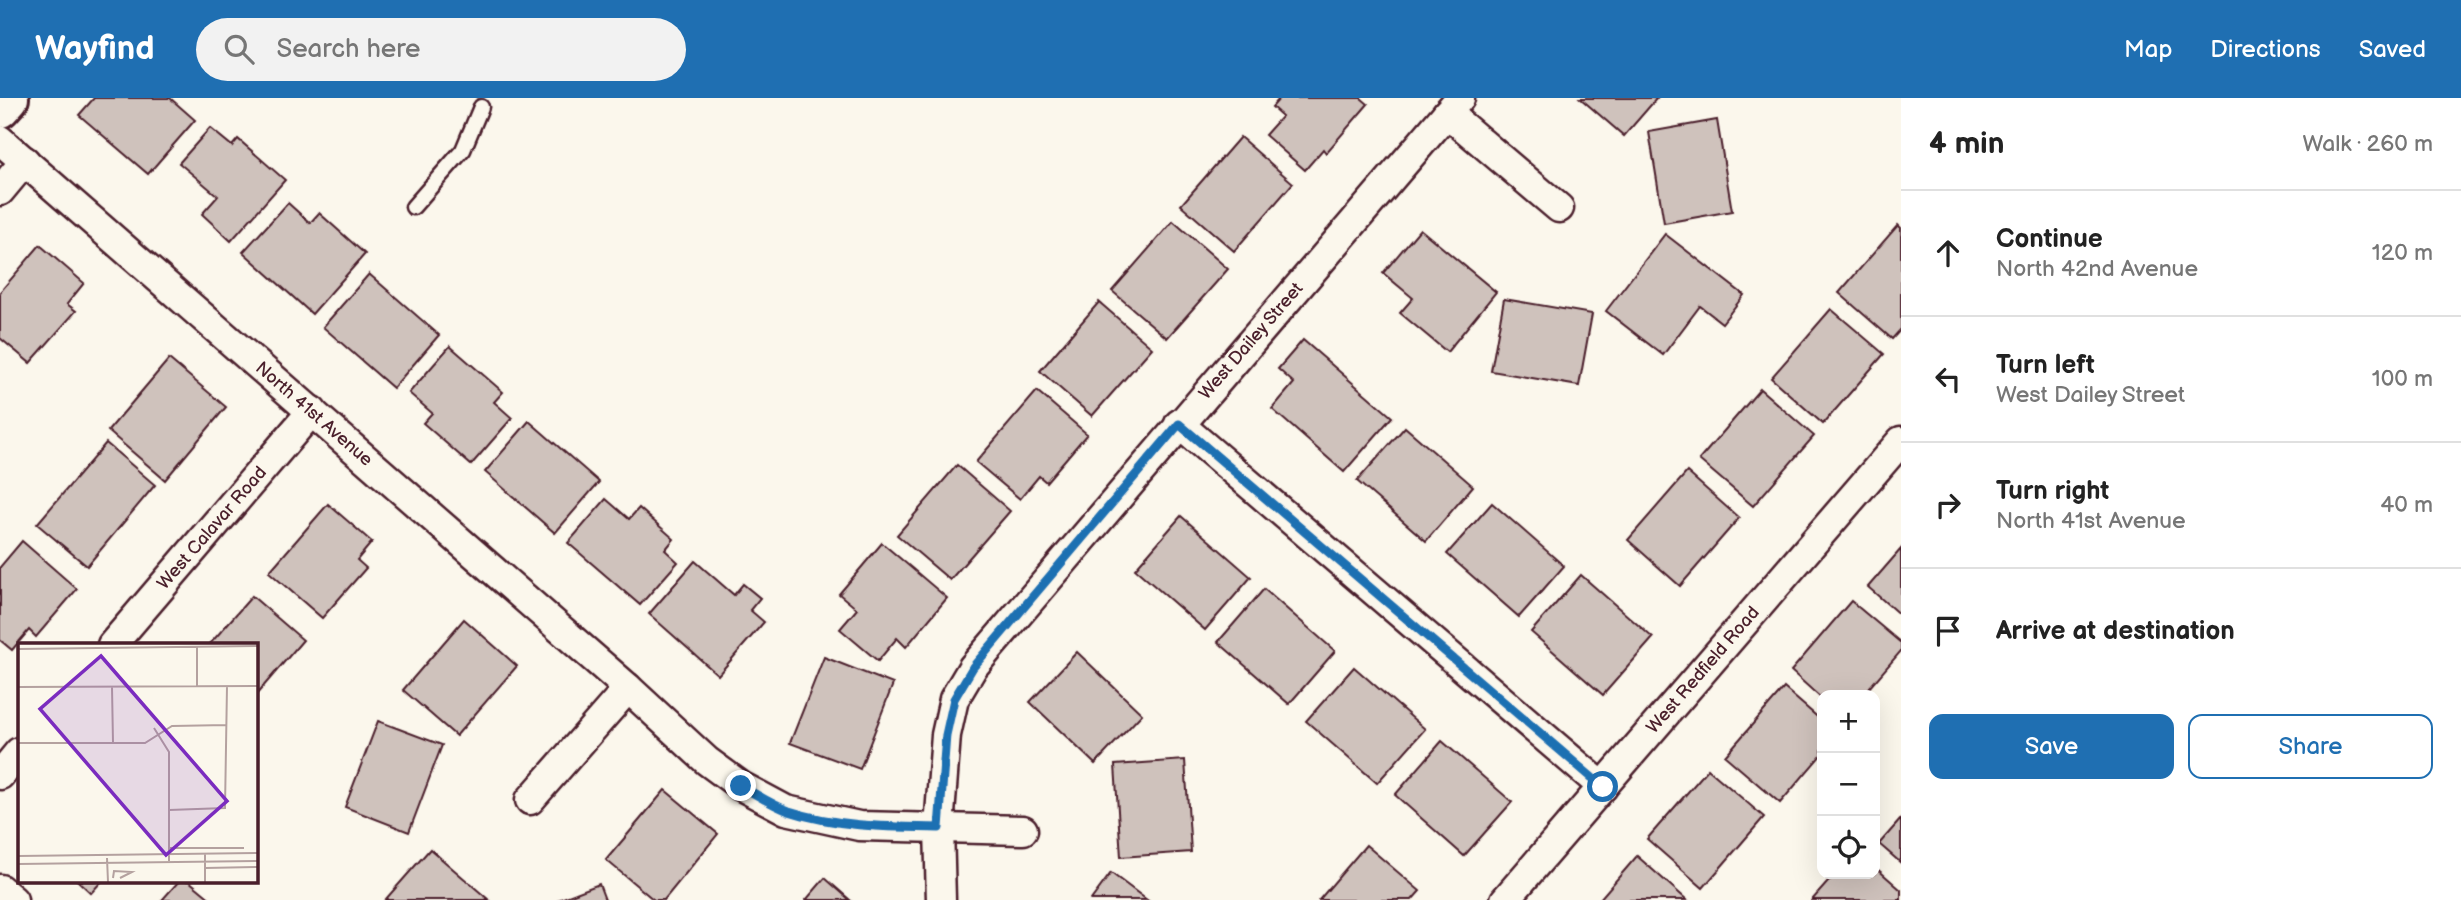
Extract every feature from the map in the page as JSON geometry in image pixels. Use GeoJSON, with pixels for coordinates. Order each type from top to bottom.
{"type":"FeatureCollection","features":[{"type":"Feature","properties":{"kind":"main road"},"geometry":{"type":"LineString","coordinates":[[0,108],[9,98]]}},
{"type":"Feature","properties":{"kind":"street","name":"West Dailey Street"},"geometry":{"type":"LineString","coordinates":[[941,900],[939,828],[946,735],[954,699],[973,667],[1454,105],[1559,208]]}},
{"type":"Feature","properties":{"kind":"street","name":"North 41st Avenue"},"geometry":{"type":"LineString","coordinates":[[0,140],[628,688],[708,761],[741,786],[786,810],[859,826],[939,828]]}},
{"type":"Feature","properties":{"kind":"street"},"geometry":{"type":"LineString","coordinates":[[0,191],[25,161]]}},
{"type":"Feature","properties":{"kind":"street","name":"West Calavar Road"},"geometry":{"type":"LineString","coordinates":[[114,643],[312,411]]}},
{"type":"Feature","properties":{"kind":"street"},"geometry":{"type":"LineString","coordinates":[[1179,424],[1603,787]]}},
{"type":"Feature","properties":{"kind":"street","name":"West Redfield Road"},"geometry":{"type":"LineString","coordinates":[[1505,900],[1901,441]]}},
{"type":"Feature","properties":{"kind":"street"},"geometry":{"type":"LineString","coordinates":[[530,800],[628,688]]}},
{"type":"Feature","properties":{"kind":"street"},"geometry":{"type":"LineString","coordinates":[[0,775],[18,753]]}},
{"type":"Feature","properties":{"kind":"street"},"geometry":{"type":"LineString","coordinates":[[939,828],[1023,830]]}},
{"type":"Feature","properties":{"kind":"street"},"geometry":{"type":"LineString","coordinates":[[0,889],[13,900]]}},
{"type":"Feature","properties":{"kind":"lane"},"geometry":{"type":"LineString","coordinates":[[413,207],[463,150],[481,107]]}},
{"type":"Feature","properties":{"kind":"building"},"geometry":{"type":"Polygon","coordinates":[[[94,98],[170,98],[195,120],[148,174],[79,115],[94,98]]]}},
{"type":"Feature","properties":{"kind":"building"},"geometry":{"type":"Polygon","coordinates":[[[1280,98],[1361,98],[1368,104],[1326,153],[1323,149],[1305,170],[1265,135],[1282,116],[1272,107],[1280,98]]]}},
{"type":"Feature","properties":{"kind":"building"},"geometry":{"type":"Polygon","coordinates":[[[1580,98],[1657,98],[1624,136],[1580,98]]]}},
{"type":"Feature","properties":{"kind":"building"},"geometry":{"type":"Polygon","coordinates":[[[1717,120],[1732,211],[1664,223],[1649,132],[1717,120]]]}},
{"type":"Feature","properties":{"kind":"building"},"geometry":{"type":"Polygon","coordinates":[[[210,128],[232,146],[238,139],[285,180],[231,241],[202,214],[218,196],[179,163],[210,128]]]}},
{"type":"Feature","properties":{"kind":"building"},"geometry":{"type":"Polygon","coordinates":[[[1240,137],[1293,183],[1234,251],[1181,205],[1240,137]]]}},
{"type":"Feature","properties":{"kind":"building"},"geometry":{"type":"Polygon","coordinates":[[[288,203],[310,223],[319,213],[365,254],[312,314],[243,252],[288,203]]]}},
{"type":"Feature","properties":{"kind":"building"},"geometry":{"type":"Polygon","coordinates":[[[1173,221],[1228,269],[1167,338],[1112,291],[1173,221]]]}},
{"type":"Feature","properties":{"kind":"building"},"geometry":{"type":"Polygon","coordinates":[[[1898,225],[1901,228],[1901,329],[1892,339],[1839,293],[1898,225]]]}},
{"type":"Feature","properties":{"kind":"building"},"geometry":{"type":"Polygon","coordinates":[[[1420,229],[1496,292],[1447,352],[1400,313],[1413,298],[1383,273],[1420,229]]]}},
{"type":"Feature","properties":{"kind":"building"},"geometry":{"type":"Polygon","coordinates":[[[1665,234],[1744,295],[1722,323],[1700,306],[1663,355],[1606,311],[1665,234]]]}},
{"type":"Feature","properties":{"kind":"building"},"geometry":{"type":"Polygon","coordinates":[[[40,245],[84,283],[67,304],[76,311],[30,363],[0,338],[0,292],[40,245]]]}},
{"type":"Feature","properties":{"kind":"building"},"geometry":{"type":"Polygon","coordinates":[[[369,274],[439,335],[393,388],[323,327],[369,274]]]}},
{"type":"Feature","properties":{"kind":"building"},"geometry":{"type":"Polygon","coordinates":[[[1504,299],[1592,314],[1579,386],[1491,371],[1504,299]]]}},
{"type":"Feature","properties":{"kind":"building"},"geometry":{"type":"Polygon","coordinates":[[[1099,302],[1152,348],[1092,416],[1040,371],[1099,302]]]}},
{"type":"Feature","properties":{"kind":"building"},"geometry":{"type":"Polygon","coordinates":[[[1831,309],[1884,354],[1823,424],[1771,378],[1831,309]]]}},
{"type":"Feature","properties":{"kind":"building"},"geometry":{"type":"Polygon","coordinates":[[[1303,340],[1392,417],[1344,472],[1272,409],[1294,383],[1278,369],[1303,340]]]}},
{"type":"Feature","properties":{"kind":"building"},"geometry":{"type":"Polygon","coordinates":[[[450,346],[503,392],[494,402],[512,418],[471,465],[423,423],[432,413],[409,393],[450,346]]]}},
{"type":"Feature","properties":{"kind":"building"},"geometry":{"type":"Polygon","coordinates":[[[169,359],[226,407],[165,480],[108,431],[169,359]]]}},
{"type":"Feature","properties":{"kind":"building"},"geometry":{"type":"Polygon","coordinates":[[[1760,389],[1814,436],[1753,506],[1699,460],[1760,389]]]}},
{"type":"Feature","properties":{"kind":"building"},"geometry":{"type":"Polygon","coordinates":[[[1037,391],[1087,434],[1046,482],[1039,476],[1020,499],[976,462],[1037,391]]]}},
{"type":"Feature","properties":{"kind":"building"},"geometry":{"type":"Polygon","coordinates":[[[529,421],[599,482],[555,533],[485,472],[529,421]]]}},
{"type":"Feature","properties":{"kind":"building"},"geometry":{"type":"Polygon","coordinates":[[[1405,427],[1473,486],[1426,541],[1357,481],[1405,427]]]}},
{"type":"Feature","properties":{"kind":"building"},"geometry":{"type":"Polygon","coordinates":[[[106,443],[155,485],[87,566],[37,524],[106,443]]]}},
{"type":"Feature","properties":{"kind":"building"},"geometry":{"type":"Polygon","coordinates":[[[957,465],[1010,511],[950,580],[897,535],[957,465]]]}},
{"type":"Feature","properties":{"kind":"building"},"geometry":{"type":"Polygon","coordinates":[[[1687,472],[1739,518],[1680,586],[1628,540],[1687,472]]]}},
{"type":"Feature","properties":{"kind":"building"},"geometry":{"type":"Polygon","coordinates":[[[606,499],[629,519],[639,508],[674,539],[665,550],[678,562],[640,605],[568,543],[606,499]]]}},
{"type":"Feature","properties":{"kind":"building"},"geometry":{"type":"Polygon","coordinates":[[[1492,503],[1564,566],[1519,617],[1447,554],[1492,503]]]}},
{"type":"Feature","properties":{"kind":"building"},"geometry":{"type":"Polygon","coordinates":[[[328,504],[372,542],[357,560],[366,568],[322,618],[269,572],[328,504]]]}},
{"type":"Feature","properties":{"kind":"building"},"geometry":{"type":"Polygon","coordinates":[[[1181,516],[1251,577],[1205,630],[1135,569],[1181,516]]]}},
{"type":"Feature","properties":{"kind":"building"},"geometry":{"type":"Polygon","coordinates":[[[22,541],[77,589],[36,637],[29,630],[12,650],[0,640],[0,567],[22,541]]]}},
{"type":"Feature","properties":{"kind":"building"},"geometry":{"type":"Polygon","coordinates":[[[882,543],[947,598],[906,647],[897,638],[878,661],[840,629],[857,609],[839,594],[882,543]]]}},
{"type":"Feature","properties":{"kind":"building"},"geometry":{"type":"Polygon","coordinates":[[[1901,549],[1901,616],[1868,587],[1901,549]]]}},
{"type":"Feature","properties":{"kind":"building"},"geometry":{"type":"Polygon","coordinates":[[[695,561],[734,595],[743,584],[760,598],[750,610],[764,622],[718,675],[649,614],[695,561]]]}},
{"type":"Feature","properties":{"kind":"building"},"geometry":{"type":"Polygon","coordinates":[[[1581,575],[1653,638],[1603,695],[1531,632],[1581,575]]]}},
{"type":"Feature","properties":{"kind":"building"},"geometry":{"type":"Polygon","coordinates":[[[1264,589],[1335,651],[1289,704],[1218,642],[1264,589]]]}},
{"type":"Feature","properties":{"kind":"building"},"geometry":{"type":"Polygon","coordinates":[[[252,596],[303,640],[257,694],[257,643],[211,643],[252,596]]]}},
{"type":"Feature","properties":{"kind":"building"},"geometry":{"type":"Polygon","coordinates":[[[1851,601],[1901,643],[1901,651],[1867,690],[1817,690],[1817,694],[1791,671],[1851,601]]]}},
{"type":"Feature","properties":{"kind":"building"},"geometry":{"type":"Polygon","coordinates":[[[464,619],[517,666],[456,736],[403,690],[464,619]]]}},
{"type":"Feature","properties":{"kind":"building"},"geometry":{"type":"Polygon","coordinates":[[[1077,652],[1142,714],[1095,764],[1030,702],[1077,652]]]}},
{"type":"Feature","properties":{"kind":"building"},"geometry":{"type":"Polygon","coordinates":[[[824,657],[893,684],[860,769],[790,743],[824,657]]]}},
{"type":"Feature","properties":{"kind":"building"},"geometry":{"type":"Polygon","coordinates":[[[1354,667],[1425,729],[1377,783],[1306,721],[1354,667]]]}},
{"type":"Feature","properties":{"kind":"building"},"geometry":{"type":"Polygon","coordinates":[[[1784,688],[1817,717],[1817,760],[1780,803],[1725,756],[1784,688]]]}},
{"type":"Feature","properties":{"kind":"building"},"geometry":{"type":"Polygon","coordinates":[[[378,721],[442,745],[409,832],[345,807],[378,721]]]}},
{"type":"Feature","properties":{"kind":"building"},"geometry":{"type":"Polygon","coordinates":[[[1442,741],[1512,802],[1464,856],[1395,795],[1442,741]]]}},
{"type":"Feature","properties":{"kind":"building"},"geometry":{"type":"Polygon","coordinates":[[[1185,760],[1191,852],[1121,857],[1115,765],[1185,760]]]}},
{"type":"Feature","properties":{"kind":"building"},"geometry":{"type":"Polygon","coordinates":[[[1708,769],[1764,817],[1703,888],[1647,839],[1708,769]]]}},
{"type":"Feature","properties":{"kind":"building"},"geometry":{"type":"Polygon","coordinates":[[[665,790],[718,834],[664,900],[654,900],[606,860],[665,790]]]}},
{"type":"Feature","properties":{"kind":"building"},"geometry":{"type":"Polygon","coordinates":[[[1901,819],[1901,863],[1880,843],[1901,819]]]}},
{"type":"Feature","properties":{"kind":"building"},"geometry":{"type":"Polygon","coordinates":[[[1366,845],[1420,891],[1412,900],[1319,900],[1366,845]]]}},
{"type":"Feature","properties":{"kind":"building"},"geometry":{"type":"Polygon","coordinates":[[[430,849],[489,900],[385,900],[430,849]]]}},
{"type":"Feature","properties":{"kind":"building"},"geometry":{"type":"Polygon","coordinates":[[[1637,856],[1687,900],[1599,900],[1637,856]]]}},
{"type":"Feature","properties":{"kind":"building"},"geometry":{"type":"Polygon","coordinates":[[[1880,871],[1901,890],[1901,900],[1812,900],[1831,879],[1880,879],[1880,871]]]}},
{"type":"Feature","properties":{"kind":"building"},"geometry":{"type":"Polygon","coordinates":[[[1111,873],[1147,900],[1091,900],[1111,873]]]}},
{"type":"Feature","properties":{"kind":"building"},"geometry":{"type":"Polygon","coordinates":[[[825,878],[850,900],[806,900],[825,878]]]}},
{"type":"Feature","properties":{"kind":"building"},"geometry":{"type":"Polygon","coordinates":[[[80,883],[100,883],[91,893],[80,883]]]}},
{"type":"Feature","properties":{"kind":"building"},"geometry":{"type":"Polygon","coordinates":[[[177,883],[191,883],[212,900],[162,900],[177,883]]]}},
{"type":"Feature","properties":{"kind":"building"},"geometry":{"type":"Polygon","coordinates":[[[599,884],[605,900],[558,900],[599,884]]]}},
{"type":"Feature","properties":{"kind":"route"},"geometry":{"type":"LineString","coordinates":[[741,786],[786,810],[817,818],[859,826],[939,828],[946,735],[954,699],[973,667],[1179,424],[1603,787]]}}]}
